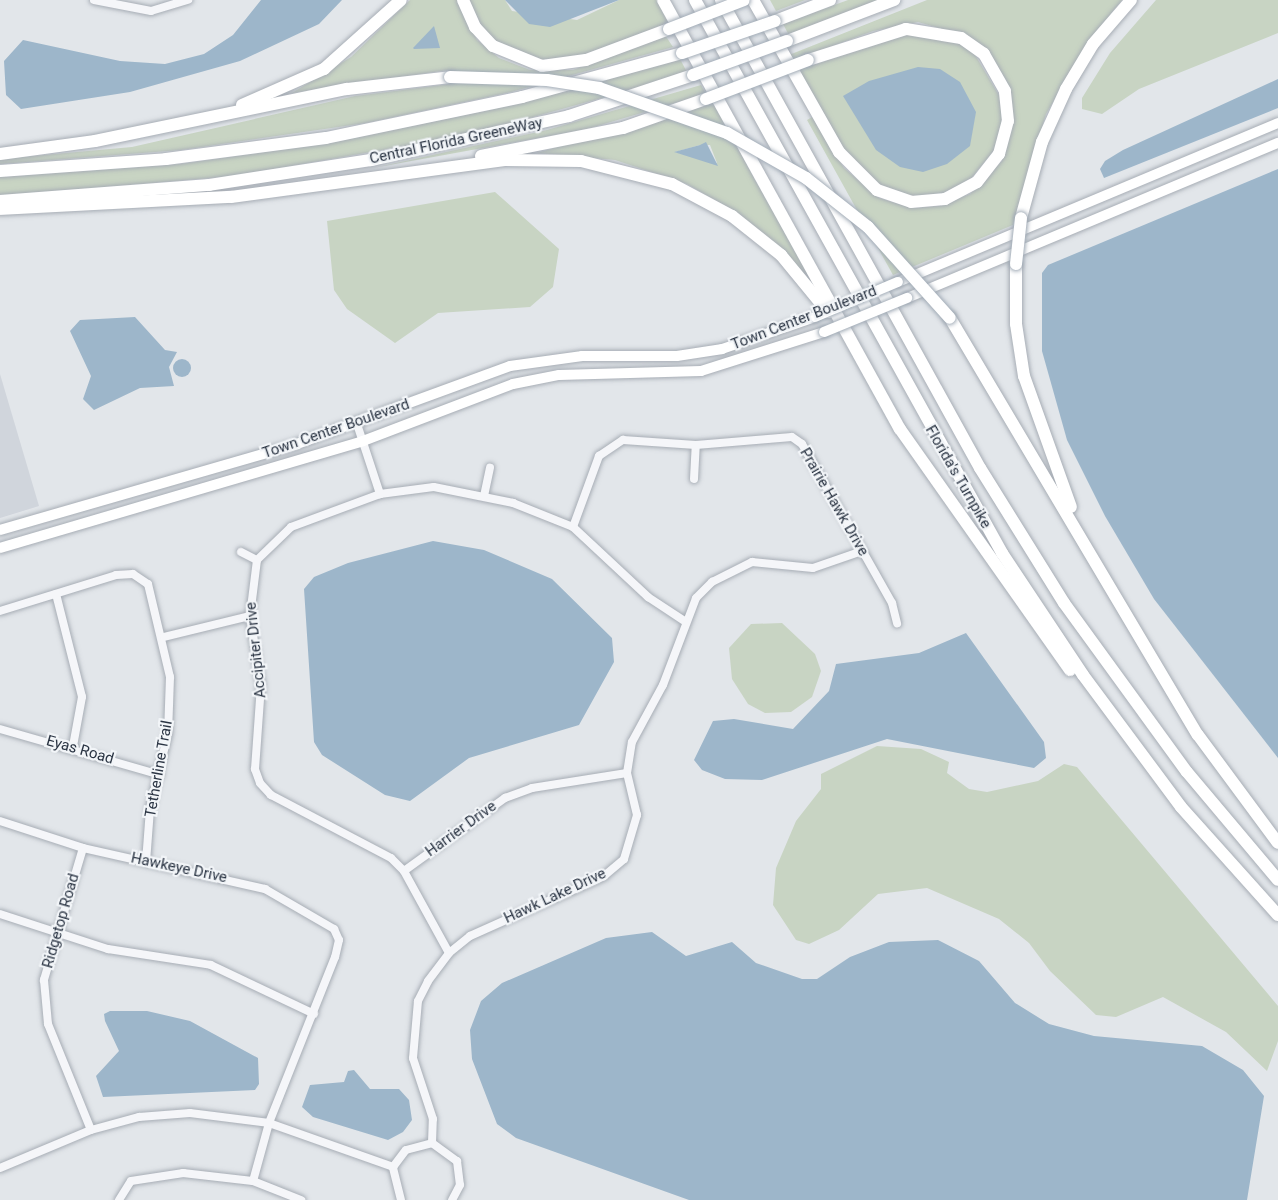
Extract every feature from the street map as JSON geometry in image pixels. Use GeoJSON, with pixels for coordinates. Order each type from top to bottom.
{"type":"FeatureCollection","features":[{"type":"Feature","properties":{"kind":"highway"},"geometry":{"type":"LineString","coordinates":[[198,121],[290,88],[324,69],[401,0]]}},
{"type":"Feature","properties":{"kind":"highway"},"geometry":{"type":"LineString","coordinates":[[463,0],[493,46],[542,66],[586,60],[744,0]]}},
{"type":"Feature","properties":{"kind":"highway"},"geometry":{"type":"LineString","coordinates":[[663,0],[865,367],[962,523],[1181,807]]}},
{"type":"Feature","properties":{"kind":"highway","name":"Florida's Turnpike"},"geometry":{"type":"LineString","coordinates":[[695,0],[996,542],[1083,675],[1181,807],[1278,915]]}},
{"type":"Feature","properties":{"kind":"highway","name":"Florida's Turnpike"},"geometry":{"type":"LineString","coordinates":[[722,0],[980,468],[1052,585],[1146,719],[1278,879]]}},
{"type":"Feature","properties":{"kind":"highway"},"geometry":{"type":"LineString","coordinates":[[324,184],[597,135],[706,99],[808,60],[906,29],[961,38],[984,54],[1005,91],[1008,121],[999,154],[977,182],[945,199],[911,202],[876,190],[839,152],[753,0]]}},
{"type":"Feature","properties":{"kind":"highway","name":"Central Florida GreeneWay"},"geometry":{"type":"LineString","coordinates":[[0,171],[166,159],[336,136],[522,97],[682,52],[831,0]]}},
{"type":"Feature","properties":{"kind":"highway","name":"Central Florida GreeneWay"},"geometry":{"type":"LineString","coordinates":[[0,201],[199,186],[361,162],[559,118],[693,75],[894,0]]}},
{"type":"Feature","properties":{"kind":"highway"},"geometry":{"type":"LineString","coordinates":[[1104,576],[1033,409],[1016,324],[1016,264],[1021,218],[1047,126],[1093,44],[1131,0]]}},
{"type":"Feature","properties":{"kind":"highway"},"geometry":{"type":"LineString","coordinates":[[0,154],[198,121],[347,89],[450,77],[547,80],[599,88],[727,133],[806,178],[868,227],[950,318],[1198,735],[1278,843]]}},
{"type":"Feature","properties":{"kind":"highway"},"geometry":{"type":"LineString","coordinates":[[0,210],[231,197],[530,159],[639,172],[704,198],[758,234],[807,284],[865,367]]}},
{"type":"Feature","properties":{"kind":"main road","name":"Town Center Boulevard"},"geometry":{"type":"LineString","coordinates":[[0,530],[357,424],[510,366],[582,356],[677,356],[722,349],[815,317],[1278,123]]}},
{"type":"Feature","properties":{"kind":"main road","name":"Town Center Boulevard"},"geometry":{"type":"LineString","coordinates":[[0,548],[363,441],[513,384],[559,375],[701,371],[824,332],[1278,143]]}},
{"type":"Feature","properties":{"kind":"street"},"geometry":{"type":"LineString","coordinates":[[94,0],[151,11],[188,0]]}},
{"type":"Feature","properties":{"kind":"street"},"geometry":{"type":"LineString","coordinates":[[357,424],[380,494]]}},
{"type":"Feature","properties":{"kind":"street","name":"Prairie Hawk Drive"},"geometry":{"type":"LineString","coordinates":[[573,527],[606,448],[634,438],[696,445],[792,437],[802,444],[892,603],[897,623]]}},
{"type":"Feature","properties":{"kind":"street"},"geometry":{"type":"LineString","coordinates":[[694,479],[696,445]]}},
{"type":"Feature","properties":{"kind":"street"},"geometry":{"type":"LineString","coordinates":[[484,496],[490,468]]}},
{"type":"Feature","properties":{"kind":"street"},"geometry":{"type":"LineString","coordinates":[[241,552],[257,560],[291,527],[380,494],[435,487],[484,496],[573,527],[648,597],[683,620]]}},
{"type":"Feature","properties":{"kind":"street","name":"Hawk Lake Drive"},"geometry":{"type":"LineString","coordinates":[[432,1143],[433,1119],[413,1058],[414,1026],[428,981],[448,952],[470,936],[604,876],[624,859],[637,815],[627,773],[632,742],[663,685],[683,620],[704,590],[732,569],[774,561],[832,566],[862,551]]}},
{"type":"Feature","properties":{"kind":"street","name":"Accipiter Drive"},"geometry":{"type":"LineString","coordinates":[[257,560],[250,616],[261,686],[255,769],[260,783],[270,795],[312,813],[404,871],[448,952]]}},
{"type":"Feature","properties":{"kind":"street","name":"Tetherline Trail"},"geometry":{"type":"LineString","coordinates":[[0,610],[133,574],[148,584],[164,637],[170,677],[160,775],[150,809],[146,862]]}},
{"type":"Feature","properties":{"kind":"street"},"geometry":{"type":"LineString","coordinates":[[56,594],[82,697],[73,746]]}},
{"type":"Feature","properties":{"kind":"street"},"geometry":{"type":"LineString","coordinates":[[164,637],[250,616]]}},
{"type":"Feature","properties":{"kind":"street","name":"Eyas Road"},"geometry":{"type":"LineString","coordinates":[[0,729],[73,746],[160,775]]}},
{"type":"Feature","properties":{"kind":"street","name":"Harrier Drive"},"geometry":{"type":"LineString","coordinates":[[404,871],[505,798],[532,788],[627,773]]}},
{"type":"Feature","properties":{"kind":"street","name":"Hawkeye Drive"},"geometry":{"type":"LineString","coordinates":[[0,821],[83,848],[265,889],[334,929],[339,940],[335,957],[269,1123],[253,1181]]}},
{"type":"Feature","properties":{"kind":"street","name":"Ridgetop Road"},"geometry":{"type":"LineString","coordinates":[[83,848],[56,932],[44,980],[48,1024],[91,1130]]}},
{"type":"Feature","properties":{"kind":"street"},"geometry":{"type":"LineString","coordinates":[[0,915],[108,949],[211,965],[314,1014]]}},
{"type":"Feature","properties":{"kind":"street"},"geometry":{"type":"LineString","coordinates":[[0,1168],[91,1130],[139,1117],[190,1113],[269,1123],[393,1167]]}},
{"type":"Feature","properties":{"kind":"street"},"geometry":{"type":"LineString","coordinates":[[393,1167],[406,1150],[432,1143],[457,1161],[460,1185],[452,1200]]}},
{"type":"Feature","properties":{"kind":"street"},"geometry":{"type":"LineString","coordinates":[[393,1167],[401,1200]]}},
{"type":"Feature","properties":{"kind":"street"},"geometry":{"type":"LineString","coordinates":[[118,1200],[131,1181],[157,1175],[218,1175],[253,1181],[301,1200]]}},
{"type":"Feature","properties":{"kind":"shaded area"},"geometry":{"type":"Polygon","coordinates":[[[0,374],[39,506],[0,518],[0,374]]]}},
{"type":"Feature","properties":{"kind":"green space"},"geometry":{"type":"Polygon","coordinates":[[[410,0],[457,0],[477,40],[499,58],[530,70],[573,70],[665,35],[673,47],[511,92],[366,123],[181,150],[0,164],[0,159],[132,147],[355,96],[450,84],[448,70],[292,93],[351,57],[410,0]]]}},
{"type":"Feature","properties":{"kind":"green space"},"geometry":{"type":"Polygon","coordinates":[[[469,0],[505,0],[512,11],[577,20],[619,0],[657,0],[670,23],[581,56],[540,60],[499,44],[482,27],[469,0]]]}},
{"type":"Feature","properties":{"kind":"green space"},"geometry":{"type":"Polygon","coordinates":[[[770,0],[805,0],[776,11],[770,0]]]}},
{"type":"Feature","properties":{"kind":"green space"},"geometry":{"type":"Polygon","coordinates":[[[848,0],[889,0],[791,39],[783,24],[848,0]]]}},
{"type":"Feature","properties":{"kind":"green space"},"geometry":{"type":"Polygon","coordinates":[[[927,0],[1122,0],[1091,38],[1046,114],[1013,225],[893,275],[807,120],[812,117],[844,168],[879,198],[913,208],[939,206],[970,194],[1002,161],[1013,122],[1005,78],[970,37],[918,22],[873,31],[792,61],[789,55],[927,0]]]}},
{"type":"Feature","properties":{"kind":"green space"},"geometry":{"type":"Polygon","coordinates":[[[1156,0],[1278,0],[1278,33],[1139,89],[1102,114],[1082,109],[1082,98],[1110,53],[1156,0]]]}},
{"type":"Feature","properties":{"kind":"green space"},"geometry":{"type":"Polygon","coordinates":[[[909,34],[955,41],[974,53],[1000,97],[1002,122],[995,149],[969,181],[937,196],[908,196],[882,187],[850,160],[797,70],[909,34]]]}},
{"type":"Feature","properties":{"kind":"green space"},"geometry":{"type":"Polygon","coordinates":[[[680,59],[688,74],[468,135],[234,176],[0,196],[0,177],[180,164],[335,142],[494,109],[680,59]]]}},
{"type":"Feature","properties":{"kind":"green space"},"geometry":{"type":"Polygon","coordinates":[[[701,85],[706,94],[587,129],[373,168],[547,130],[701,85]]]}},
{"type":"Feature","properties":{"kind":"green space"},"geometry":{"type":"Polygon","coordinates":[[[713,101],[814,282],[734,211],[687,184],[615,160],[537,153],[713,101]],[[700,145],[675,152],[717,163],[710,145],[700,145]]]}},
{"type":"Feature","properties":{"kind":"green space"},"geometry":{"type":"Polygon","coordinates":[[[495,192],[559,249],[553,287],[530,307],[438,313],[395,343],[347,309],[334,290],[327,221],[495,192]]]}},
{"type":"Feature","properties":{"kind":"green space"},"geometry":{"type":"Polygon","coordinates":[[[782,623],[815,654],[821,671],[812,697],[791,712],[765,713],[748,704],[732,679],[729,648],[751,624],[782,623]]]}},
{"type":"Feature","properties":{"kind":"green space"},"geometry":{"type":"Polygon","coordinates":[[[877,746],[921,749],[949,762],[947,773],[969,789],[987,792],[1038,781],[1064,764],[1077,767],[1278,1006],[1278,1041],[1267,1071],[1226,1032],[1163,997],[1116,1017],[1096,1015],[1050,971],[1029,943],[999,919],[927,888],[878,894],[839,930],[809,944],[796,940],[773,905],[776,868],[796,821],[821,789],[821,774],[877,746]]]}},
{"type":"Feature","properties":{"kind":"water"},"geometry":{"type":"Polygon","coordinates":[[[261,0],[342,0],[319,24],[240,61],[130,92],[21,109],[6,95],[4,61],[23,40],[120,61],[165,64],[204,54],[233,35],[261,0]]]}},
{"type":"Feature","properties":{"kind":"water"},"geometry":{"type":"Polygon","coordinates":[[[505,0],[619,0],[550,27],[529,24],[505,0]]]}},
{"type":"Feature","properties":{"kind":"water"},"geometry":{"type":"Polygon","coordinates":[[[434,26],[440,48],[414,49],[413,48],[434,26]]]}},
{"type":"Feature","properties":{"kind":"water"},"geometry":{"type":"Polygon","coordinates":[[[918,67],[940,69],[960,82],[976,112],[970,146],[947,164],[923,172],[900,167],[876,150],[843,96],[869,81],[918,67]]]}},
{"type":"Feature","properties":{"kind":"water"},"geometry":{"type":"Polygon","coordinates":[[[1278,79],[1278,108],[1104,178],[1100,169],[1105,161],[1123,150],[1278,79]]]}},
{"type":"Feature","properties":{"kind":"water"},"geometry":{"type":"Polygon","coordinates":[[[706,142],[718,166],[674,152],[700,145],[706,142]]]}},
{"type":"Feature","properties":{"kind":"water"},"geometry":{"type":"Polygon","coordinates":[[[1278,169],[1278,758],[1154,599],[1105,516],[1067,440],[1042,351],[1042,273],[1048,265],[1278,169]]]}},
{"type":"Feature","properties":{"kind":"water"},"geometry":{"type":"Polygon","coordinates":[[[135,317],[165,350],[177,352],[169,367],[174,386],[140,388],[94,410],[83,399],[91,376],[70,331],[80,320],[135,317]]]}},
{"type":"Feature","properties":{"kind":"water"},"geometry":{"type":"Polygon","coordinates":[[[178,359],[186,359],[191,364],[189,375],[178,377],[173,372],[173,364],[178,359]]]}},
{"type":"Feature","properties":{"kind":"water"},"geometry":{"type":"Polygon","coordinates":[[[433,541],[484,550],[552,579],[612,638],[614,662],[579,725],[469,758],[410,801],[385,795],[322,755],[314,742],[304,589],[314,577],[348,563],[433,541]]]}},
{"type":"Feature","properties":{"kind":"water"},"geometry":{"type":"Polygon","coordinates":[[[966,633],[1044,742],[1046,758],[1034,768],[887,739],[762,780],[725,779],[702,770],[694,760],[713,721],[734,719],[793,729],[829,691],[836,664],[919,653],[966,633]]]}},
{"type":"Feature","properties":{"kind":"water"},"geometry":{"type":"Polygon","coordinates":[[[652,932],[686,956],[732,942],[756,963],[802,979],[817,979],[850,957],[889,942],[938,940],[979,961],[1015,1003],[1049,1024],[1094,1036],[1202,1046],[1243,1070],[1264,1096],[1247,1200],[689,1200],[516,1138],[497,1124],[472,1059],[470,1030],[481,1001],[502,983],[606,938],[652,932]]]}},
{"type":"Feature","properties":{"kind":"water"},"geometry":{"type":"Polygon","coordinates":[[[110,1011],[147,1011],[190,1021],[258,1058],[259,1084],[255,1090],[103,1097],[96,1076],[119,1051],[105,1021],[104,1014],[110,1011]]]}},
{"type":"Feature","properties":{"kind":"water"},"geometry":{"type":"Polygon","coordinates":[[[354,1070],[370,1089],[399,1089],[409,1100],[412,1120],[403,1132],[388,1140],[313,1117],[302,1107],[310,1085],[344,1082],[348,1071],[354,1070]]]}}]}
